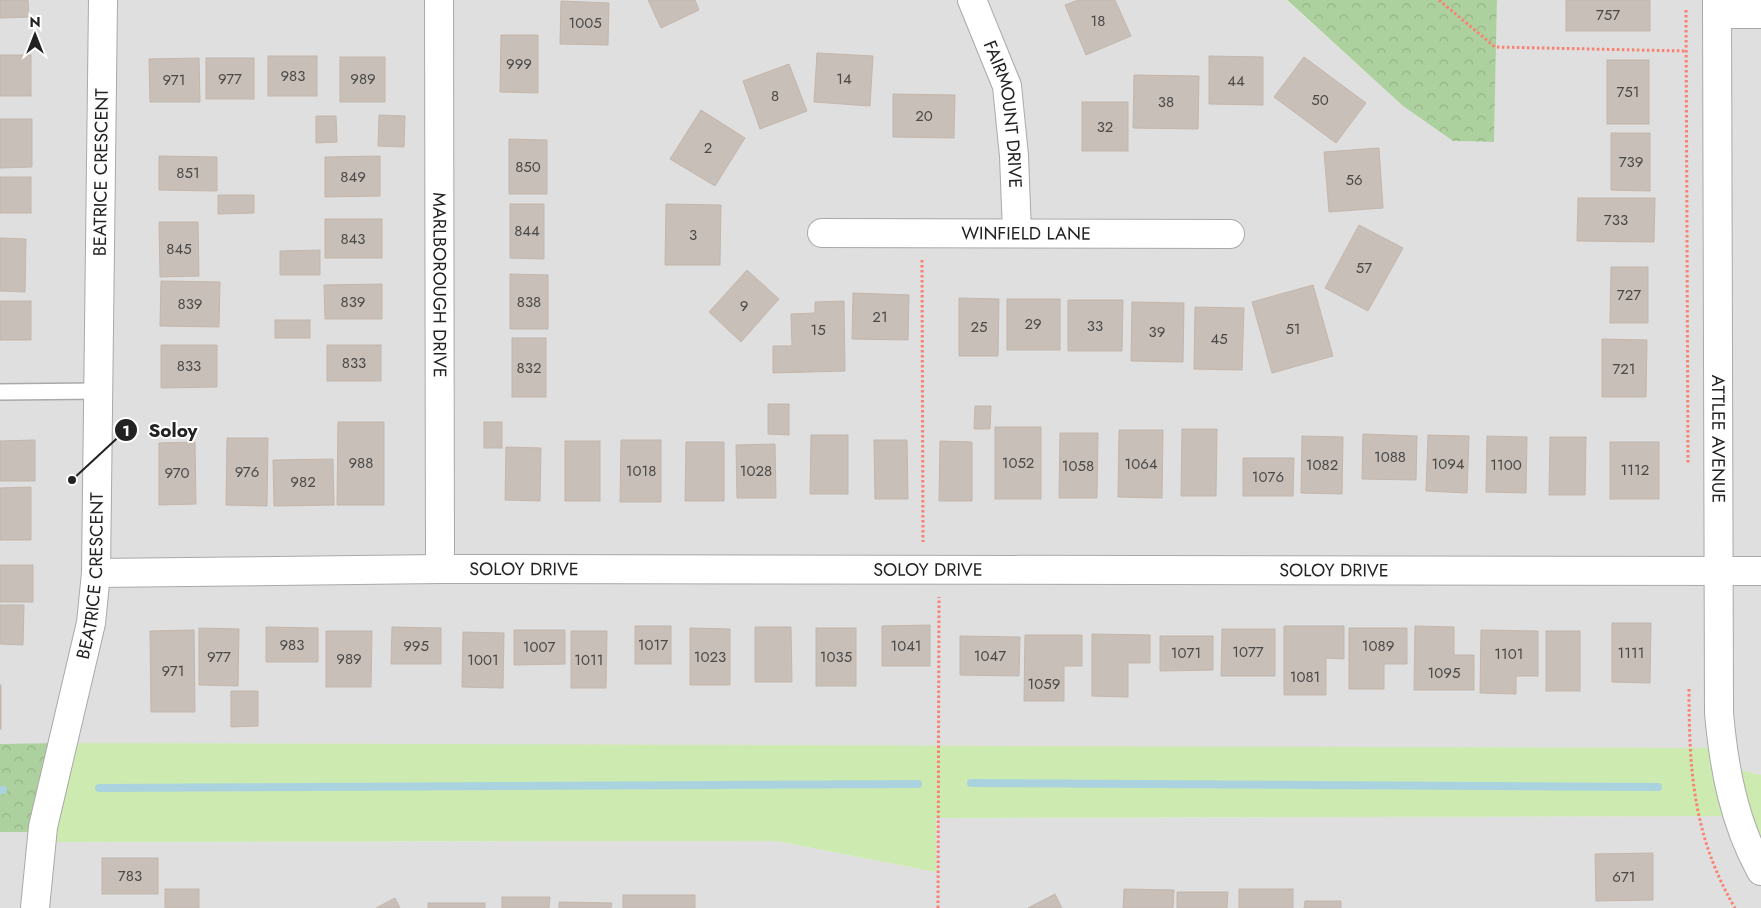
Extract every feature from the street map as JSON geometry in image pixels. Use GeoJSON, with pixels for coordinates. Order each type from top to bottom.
{"type":"FeatureCollection","features":[{"type":"Feature","properties":{"kind":"street","name":"BEATRICE CRESCENT"},"geometry":{"type":"LineString","coordinates":[[35,908],[43,828],[91,623],[96,574],[103,0]]}},
{"type":"Feature","properties":{"kind":"street","name":"MARLBOROUGH DRIVE"},"geometry":{"type":"LineString","coordinates":[[440,0],[440,569]]}},
{"type":"Feature","properties":{"kind":"street","name":"FAIRMOUNT DRIVE"},"geometry":{"type":"LineString","coordinates":[[972,0],[1007,86],[1014,156],[1016,232]]}},
{"type":"Feature","properties":{"kind":"street"},"geometry":{"type":"LineString","coordinates":[[1717,7],[1761,14]]}},
{"type":"Feature","properties":{"kind":"street","name":"ATTLEE AVENUE"},"geometry":{"type":"LineString","coordinates":[[1717,7],[1719,713],[1723,755],[1730,792],[1761,872]]}},
{"type":"Feature","properties":{"kind":"street","name":"WINFIELD LANE"},"geometry":{"type":"LineString","coordinates":[[822,233],[1230,234]]}},
{"type":"Feature","properties":{"kind":"street","name":"SOLOY DRIVE"},"geometry":{"type":"LineString","coordinates":[[96,574],[440,569],[931,568],[1761,571]]}},
{"type":"Feature","properties":{"kind":"lane"},"geometry":{"type":"LineString","coordinates":[[0,392],[98,391]]}},
{"type":"Feature","properties":{"kind":"path"},"geometry":{"type":"LineString","coordinates":[[1439,0],[1495,47],[1686,51]]}},
{"type":"Feature","properties":{"kind":"path"},"geometry":{"type":"LineString","coordinates":[[922,232],[938,908]]}},
{"type":"Feature","properties":{"kind":"shaded area"},"geometry":{"type":"Polygon","coordinates":[[[0,0],[1286,0],[1403,106],[1453,141],[1494,142],[1497,0],[1761,0],[1761,775],[1723,766],[0,744],[0,0]]]}},
{"type":"Feature","properties":{"kind":"shaded area"},"geometry":{"type":"Polygon","coordinates":[[[1735,816],[1761,875],[1761,908],[0,908],[0,832],[41,832],[40,842],[776,841],[936,872],[936,818],[1735,816]]]}},
{"type":"Feature","properties":{"kind":"green space"},"geometry":{"type":"Polygon","coordinates":[[[1287,0],[1497,0],[1494,142],[1453,141],[1403,106],[1287,0]]]}},
{"type":"Feature","properties":{"kind":"green space"},"geometry":{"type":"Polygon","coordinates":[[[61,743],[1720,748],[1723,766],[1761,775],[1761,875],[1735,816],[936,818],[936,872],[776,841],[40,842],[61,743]]]}},
{"type":"Feature","properties":{"kind":"green space"},"geometry":{"type":"Polygon","coordinates":[[[61,743],[41,832],[0,832],[0,744],[61,743]]]}},
{"type":"Feature","properties":{"kind":"building"},"geometry":{"type":"Polygon","coordinates":[[[0,0],[28,0],[29,17],[0,18],[0,0]]]}},
{"type":"Feature","properties":{"kind":"building"},"geometry":{"type":"Polygon","coordinates":[[[648,0],[695,0],[699,10],[661,28],[648,0]]]}},
{"type":"Feature","properties":{"kind":"building"},"geometry":{"type":"Polygon","coordinates":[[[1078,0],[1115,0],[1131,36],[1086,55],[1065,5],[1078,0]]]}},
{"type":"Feature","properties":{"kind":"building"},"geometry":{"type":"Polygon","coordinates":[[[1566,0],[1650,0],[1650,31],[1566,31],[1566,0]]]}},
{"type":"Feature","properties":{"kind":"building"},"geometry":{"type":"Polygon","coordinates":[[[561,1],[609,3],[608,45],[560,44],[561,1]]]}},
{"type":"Feature","properties":{"kind":"building"},"geometry":{"type":"Polygon","coordinates":[[[501,35],[538,35],[538,93],[500,92],[501,35]]]}},
{"type":"Feature","properties":{"kind":"building"},"geometry":{"type":"Polygon","coordinates":[[[817,53],[873,56],[870,106],[814,102],[817,53]]]}},
{"type":"Feature","properties":{"kind":"building"},"geometry":{"type":"Polygon","coordinates":[[[0,55],[31,55],[31,96],[0,96],[0,55]]]}},
{"type":"Feature","properties":{"kind":"building"},"geometry":{"type":"Polygon","coordinates":[[[268,56],[317,56],[317,96],[268,96],[268,56]]]}},
{"type":"Feature","properties":{"kind":"building"},"geometry":{"type":"Polygon","coordinates":[[[1209,56],[1263,57],[1263,105],[1209,104],[1209,56]]]}},
{"type":"Feature","properties":{"kind":"building"},"geometry":{"type":"Polygon","coordinates":[[[340,57],[385,57],[385,102],[340,102],[340,57]]]}},
{"type":"Feature","properties":{"kind":"building"},"geometry":{"type":"Polygon","coordinates":[[[1304,57],[1366,103],[1336,143],[1274,97],[1304,57]]]}},
{"type":"Feature","properties":{"kind":"building"},"geometry":{"type":"Polygon","coordinates":[[[199,58],[200,102],[150,102],[149,59],[199,58]]]}},
{"type":"Feature","properties":{"kind":"building"},"geometry":{"type":"Polygon","coordinates":[[[206,58],[254,58],[254,99],[206,99],[206,58]]]}},
{"type":"Feature","properties":{"kind":"building"},"geometry":{"type":"Polygon","coordinates":[[[1607,60],[1649,60],[1649,124],[1607,124],[1607,60]]]}},
{"type":"Feature","properties":{"kind":"building"},"geometry":{"type":"Polygon","coordinates":[[[789,64],[807,111],[760,129],[743,81],[789,64]]]}},
{"type":"Feature","properties":{"kind":"building"},"geometry":{"type":"Polygon","coordinates":[[[1134,75],[1199,76],[1198,129],[1133,128],[1134,75]]]}},
{"type":"Feature","properties":{"kind":"building"},"geometry":{"type":"Polygon","coordinates":[[[893,94],[955,95],[954,138],[893,137],[893,94]]]}},
{"type":"Feature","properties":{"kind":"building"},"geometry":{"type":"Polygon","coordinates":[[[1082,102],[1128,102],[1128,151],[1082,151],[1082,102]]]}},
{"type":"Feature","properties":{"kind":"building"},"geometry":{"type":"Polygon","coordinates":[[[701,110],[745,138],[715,186],[670,159],[701,110]]]}},
{"type":"Feature","properties":{"kind":"building"},"geometry":{"type":"Polygon","coordinates":[[[379,115],[405,116],[404,147],[378,146],[379,115]]]}},
{"type":"Feature","properties":{"kind":"building"},"geometry":{"type":"Polygon","coordinates":[[[316,116],[336,116],[337,142],[316,143],[316,116]]]}},
{"type":"Feature","properties":{"kind":"building"},"geometry":{"type":"Polygon","coordinates":[[[0,119],[32,119],[32,167],[0,168],[0,119]]]}},
{"type":"Feature","properties":{"kind":"building"},"geometry":{"type":"Polygon","coordinates":[[[1611,133],[1650,133],[1650,191],[1611,190],[1611,133]]]}},
{"type":"Feature","properties":{"kind":"building"},"geometry":{"type":"Polygon","coordinates":[[[509,139],[547,140],[547,194],[509,194],[509,139]]]}},
{"type":"Feature","properties":{"kind":"building"},"geometry":{"type":"Polygon","coordinates":[[[1379,148],[1383,208],[1329,212],[1324,152],[1379,148]]]}},
{"type":"Feature","properties":{"kind":"building"},"geometry":{"type":"Polygon","coordinates":[[[159,156],[217,157],[217,191],[159,190],[159,156]]]}},
{"type":"Feature","properties":{"kind":"building"},"geometry":{"type":"Polygon","coordinates":[[[380,156],[380,196],[325,197],[325,157],[380,156]]]}},
{"type":"Feature","properties":{"kind":"building"},"geometry":{"type":"Polygon","coordinates":[[[0,177],[31,177],[31,213],[0,213],[0,177]]]}},
{"type":"Feature","properties":{"kind":"building"},"geometry":{"type":"Polygon","coordinates":[[[218,195],[254,195],[254,213],[218,214],[218,195]]]}},
{"type":"Feature","properties":{"kind":"building"},"geometry":{"type":"Polygon","coordinates":[[[1578,198],[1655,198],[1654,242],[1577,241],[1578,198]]]}},
{"type":"Feature","properties":{"kind":"building"},"geometry":{"type":"Polygon","coordinates":[[[510,204],[544,204],[544,259],[510,258],[510,204]]]}},
{"type":"Feature","properties":{"kind":"building"},"geometry":{"type":"Polygon","coordinates":[[[666,204],[721,205],[720,265],[665,265],[666,204]]]}},
{"type":"Feature","properties":{"kind":"building"},"geometry":{"type":"Polygon","coordinates":[[[325,219],[382,219],[382,258],[325,258],[325,219]]]}},
{"type":"Feature","properties":{"kind":"building"},"geometry":{"type":"Polygon","coordinates":[[[159,222],[198,222],[199,276],[160,277],[159,222]]]}},
{"type":"Feature","properties":{"kind":"building"},"geometry":{"type":"Polygon","coordinates":[[[1359,225],[1403,248],[1368,311],[1325,288],[1359,225]]]}},
{"type":"Feature","properties":{"kind":"building"},"geometry":{"type":"Polygon","coordinates":[[[0,238],[26,239],[25,292],[0,291],[0,238]]]}},
{"type":"Feature","properties":{"kind":"building"},"geometry":{"type":"Polygon","coordinates":[[[320,250],[320,275],[280,275],[280,251],[320,250]]]}},
{"type":"Feature","properties":{"kind":"building"},"geometry":{"type":"Polygon","coordinates":[[[1611,267],[1648,267],[1648,323],[1610,323],[1611,267]]]}},
{"type":"Feature","properties":{"kind":"building"},"geometry":{"type":"Polygon","coordinates":[[[747,270],[779,299],[741,342],[709,312],[747,270]]]}},
{"type":"Feature","properties":{"kind":"building"},"geometry":{"type":"Polygon","coordinates":[[[510,274],[548,275],[548,329],[510,329],[510,274]]]}},
{"type":"Feature","properties":{"kind":"building"},"geometry":{"type":"Polygon","coordinates":[[[161,281],[220,282],[219,327],[160,326],[161,281]]]}},
{"type":"Feature","properties":{"kind":"building"},"geometry":{"type":"Polygon","coordinates":[[[382,284],[382,319],[325,319],[324,285],[382,284]]]}},
{"type":"Feature","properties":{"kind":"building"},"geometry":{"type":"Polygon","coordinates":[[[1313,285],[1333,356],[1272,373],[1252,302],[1313,285]]]}},
{"type":"Feature","properties":{"kind":"building"},"geometry":{"type":"Polygon","coordinates":[[[853,293],[909,295],[908,340],[852,339],[853,293]]]}},
{"type":"Feature","properties":{"kind":"building"},"geometry":{"type":"Polygon","coordinates":[[[959,298],[999,299],[998,356],[959,356],[959,298]]]}},
{"type":"Feature","properties":{"kind":"building"},"geometry":{"type":"Polygon","coordinates":[[[1007,299],[1060,299],[1060,350],[1007,350],[1007,299]]]}},
{"type":"Feature","properties":{"kind":"building"},"geometry":{"type":"Polygon","coordinates":[[[1068,300],[1123,300],[1122,351],[1068,351],[1068,300]]]}},
{"type":"Feature","properties":{"kind":"building"},"geometry":{"type":"Polygon","coordinates":[[[0,301],[31,301],[31,340],[0,340],[0,301]]]}},
{"type":"Feature","properties":{"kind":"building"},"geometry":{"type":"Polygon","coordinates":[[[844,301],[845,371],[773,373],[773,346],[792,346],[791,314],[815,313],[815,302],[844,301]]]}},
{"type":"Feature","properties":{"kind":"building"},"geometry":{"type":"Polygon","coordinates":[[[1132,302],[1184,303],[1183,362],[1131,361],[1132,302]]]}},
{"type":"Feature","properties":{"kind":"building"},"geometry":{"type":"Polygon","coordinates":[[[1195,307],[1244,308],[1242,370],[1194,369],[1195,307]]]}},
{"type":"Feature","properties":{"kind":"building"},"geometry":{"type":"Polygon","coordinates":[[[275,320],[310,320],[310,338],[275,338],[275,320]]]}},
{"type":"Feature","properties":{"kind":"building"},"geometry":{"type":"Polygon","coordinates":[[[512,338],[546,338],[546,397],[512,397],[512,338]]]}},
{"type":"Feature","properties":{"kind":"building"},"geometry":{"type":"Polygon","coordinates":[[[1602,339],[1647,340],[1646,397],[1602,397],[1602,339]]]}},
{"type":"Feature","properties":{"kind":"building"},"geometry":{"type":"Polygon","coordinates":[[[161,345],[217,345],[217,387],[161,388],[161,345]]]}},
{"type":"Feature","properties":{"kind":"building"},"geometry":{"type":"Polygon","coordinates":[[[327,345],[381,345],[381,381],[327,381],[327,345]]]}},
{"type":"Feature","properties":{"kind":"building"},"geometry":{"type":"Polygon","coordinates":[[[768,404],[789,404],[789,435],[768,434],[768,404]]]}},
{"type":"Feature","properties":{"kind":"building"},"geometry":{"type":"Polygon","coordinates":[[[975,406],[991,406],[990,429],[974,429],[975,406]]]}},
{"type":"Feature","properties":{"kind":"building"},"geometry":{"type":"Polygon","coordinates":[[[338,422],[384,422],[384,505],[337,505],[338,422]]]}},
{"type":"Feature","properties":{"kind":"building"},"geometry":{"type":"Polygon","coordinates":[[[484,422],[502,422],[502,448],[484,448],[484,422]]]}},
{"type":"Feature","properties":{"kind":"building"},"geometry":{"type":"Polygon","coordinates":[[[995,427],[1041,427],[1041,499],[995,499],[995,427]]]}},
{"type":"Feature","properties":{"kind":"building"},"geometry":{"type":"Polygon","coordinates":[[[1182,429],[1217,429],[1216,496],[1181,496],[1182,429]]]}},
{"type":"Feature","properties":{"kind":"building"},"geometry":{"type":"Polygon","coordinates":[[[1119,430],[1163,430],[1162,498],[1118,497],[1119,430]]]}},
{"type":"Feature","properties":{"kind":"building"},"geometry":{"type":"Polygon","coordinates":[[[1060,433],[1098,433],[1097,498],[1059,498],[1060,433]]]}},
{"type":"Feature","properties":{"kind":"building"},"geometry":{"type":"Polygon","coordinates":[[[1363,434],[1417,436],[1416,480],[1362,479],[1363,434]]]}},
{"type":"Feature","properties":{"kind":"building"},"geometry":{"type":"Polygon","coordinates":[[[811,435],[848,435],[848,494],[810,494],[811,435]]]}},
{"type":"Feature","properties":{"kind":"building"},"geometry":{"type":"Polygon","coordinates":[[[1428,435],[1469,436],[1467,493],[1426,491],[1428,435]]]}},
{"type":"Feature","properties":{"kind":"building"},"geometry":{"type":"Polygon","coordinates":[[[1302,436],[1343,437],[1342,494],[1301,493],[1302,436]]]}},
{"type":"Feature","properties":{"kind":"building"},"geometry":{"type":"Polygon","coordinates":[[[1487,436],[1527,437],[1526,493],[1486,492],[1487,436]]]}},
{"type":"Feature","properties":{"kind":"building"},"geometry":{"type":"Polygon","coordinates":[[[1550,437],[1586,437],[1585,495],[1549,495],[1550,437]]]}},
{"type":"Feature","properties":{"kind":"building"},"geometry":{"type":"Polygon","coordinates":[[[227,438],[268,438],[267,506],[226,505],[227,438]]]}},
{"type":"Feature","properties":{"kind":"building"},"geometry":{"type":"Polygon","coordinates":[[[35,440],[35,481],[0,481],[0,441],[35,440]]]}},
{"type":"Feature","properties":{"kind":"building"},"geometry":{"type":"Polygon","coordinates":[[[621,440],[661,440],[661,502],[620,502],[621,440]]]}},
{"type":"Feature","properties":{"kind":"building"},"geometry":{"type":"Polygon","coordinates":[[[874,440],[907,440],[908,499],[875,499],[874,440]]]}},
{"type":"Feature","properties":{"kind":"building"},"geometry":{"type":"Polygon","coordinates":[[[565,441],[600,441],[600,501],[565,501],[565,441]]]}},
{"type":"Feature","properties":{"kind":"building"},"geometry":{"type":"Polygon","coordinates":[[[940,441],[972,442],[972,501],[939,501],[940,441]]]}},
{"type":"Feature","properties":{"kind":"building"},"geometry":{"type":"Polygon","coordinates":[[[195,442],[196,504],[159,505],[159,443],[195,442]]]}},
{"type":"Feature","properties":{"kind":"building"},"geometry":{"type":"Polygon","coordinates":[[[686,442],[724,442],[724,501],[685,501],[686,442]]]}},
{"type":"Feature","properties":{"kind":"building"},"geometry":{"type":"Polygon","coordinates":[[[1610,442],[1659,442],[1659,499],[1610,499],[1610,442]]]}},
{"type":"Feature","properties":{"kind":"building"},"geometry":{"type":"Polygon","coordinates":[[[775,444],[776,498],[737,498],[736,445],[775,444]]]}},
{"type":"Feature","properties":{"kind":"building"},"geometry":{"type":"Polygon","coordinates":[[[506,447],[541,448],[540,501],[505,500],[506,447]]]}},
{"type":"Feature","properties":{"kind":"building"},"geometry":{"type":"Polygon","coordinates":[[[1243,458],[1294,458],[1293,496],[1243,496],[1243,458]]]}},
{"type":"Feature","properties":{"kind":"building"},"geometry":{"type":"Polygon","coordinates":[[[333,459],[334,505],[274,506],[273,460],[333,459]]]}},
{"type":"Feature","properties":{"kind":"building"},"geometry":{"type":"Polygon","coordinates":[[[31,487],[31,540],[0,540],[0,488],[31,487]]]}},
{"type":"Feature","properties":{"kind":"building"},"geometry":{"type":"Polygon","coordinates":[[[0,565],[33,565],[33,602],[0,602],[0,565]]]}},
{"type":"Feature","properties":{"kind":"building"},"geometry":{"type":"Polygon","coordinates":[[[0,605],[24,605],[23,645],[0,644],[0,605]]]}},
{"type":"Feature","properties":{"kind":"building"},"geometry":{"type":"Polygon","coordinates":[[[1612,623],[1651,623],[1650,683],[1612,682],[1612,623]]]}},
{"type":"Feature","properties":{"kind":"building"},"geometry":{"type":"Polygon","coordinates":[[[930,625],[930,666],[882,666],[882,626],[930,625]]]}},
{"type":"Feature","properties":{"kind":"building"},"geometry":{"type":"Polygon","coordinates":[[[635,626],[671,626],[671,664],[635,664],[635,626]]]}},
{"type":"Feature","properties":{"kind":"building"},"geometry":{"type":"Polygon","coordinates":[[[1284,626],[1344,626],[1344,659],[1326,658],[1326,695],[1284,695],[1284,626]]]}},
{"type":"Feature","properties":{"kind":"building"},"geometry":{"type":"Polygon","coordinates":[[[1415,626],[1454,627],[1454,655],[1474,655],[1474,690],[1414,690],[1415,626]]]}},
{"type":"Feature","properties":{"kind":"building"},"geometry":{"type":"Polygon","coordinates":[[[266,627],[318,628],[318,662],[266,662],[266,627]]]}},
{"type":"Feature","properties":{"kind":"building"},"geometry":{"type":"Polygon","coordinates":[[[392,627],[441,628],[441,664],[391,664],[392,627]]]}},
{"type":"Feature","properties":{"kind":"building"},"geometry":{"type":"Polygon","coordinates":[[[755,627],[791,627],[792,682],[755,682],[755,627]]]}},
{"type":"Feature","properties":{"kind":"building"},"geometry":{"type":"Polygon","coordinates":[[[199,628],[239,629],[238,686],[199,685],[199,628]]]}},
{"type":"Feature","properties":{"kind":"building"},"geometry":{"type":"Polygon","coordinates":[[[690,628],[730,629],[730,685],[690,685],[690,628]]]}},
{"type":"Feature","properties":{"kind":"building"},"geometry":{"type":"Polygon","coordinates":[[[816,628],[856,628],[856,686],[816,686],[816,628]]]}},
{"type":"Feature","properties":{"kind":"building"},"geometry":{"type":"Polygon","coordinates":[[[1349,628],[1407,628],[1407,664],[1384,664],[1384,689],[1349,689],[1349,628]]]}},
{"type":"Feature","properties":{"kind":"building"},"geometry":{"type":"Polygon","coordinates":[[[1222,629],[1275,629],[1275,676],[1221,676],[1222,629]]]}},
{"type":"Feature","properties":{"kind":"building"},"geometry":{"type":"Polygon","coordinates":[[[194,630],[195,712],[151,712],[150,631],[194,630]]]}},
{"type":"Feature","properties":{"kind":"building"},"geometry":{"type":"Polygon","coordinates":[[[514,630],[565,630],[565,664],[514,665],[514,630]]]}},
{"type":"Feature","properties":{"kind":"building"},"geometry":{"type":"Polygon","coordinates":[[[1481,630],[1538,631],[1538,676],[1516,676],[1516,694],[1480,693],[1481,630]]]}},
{"type":"Feature","properties":{"kind":"building"},"geometry":{"type":"Polygon","coordinates":[[[326,631],[372,631],[371,687],[326,687],[326,631]]]}},
{"type":"Feature","properties":{"kind":"building"},"geometry":{"type":"Polygon","coordinates":[[[571,631],[607,631],[606,688],[571,688],[571,631]]]}},
{"type":"Feature","properties":{"kind":"building"},"geometry":{"type":"Polygon","coordinates":[[[1546,631],[1580,631],[1580,691],[1546,691],[1546,631]]]}},
{"type":"Feature","properties":{"kind":"building"},"geometry":{"type":"Polygon","coordinates":[[[463,632],[504,633],[503,688],[462,687],[463,632]]]}},
{"type":"Feature","properties":{"kind":"building"},"geometry":{"type":"Polygon","coordinates":[[[1092,634],[1150,635],[1150,663],[1128,663],[1128,697],[1092,696],[1092,634]]]}},
{"type":"Feature","properties":{"kind":"building"},"geometry":{"type":"Polygon","coordinates":[[[1025,635],[1082,635],[1082,666],[1064,666],[1064,701],[1024,701],[1025,635]]]}},
{"type":"Feature","properties":{"kind":"building"},"geometry":{"type":"Polygon","coordinates":[[[960,636],[1020,637],[1019,676],[960,675],[960,636]]]}},
{"type":"Feature","properties":{"kind":"building"},"geometry":{"type":"Polygon","coordinates":[[[1160,636],[1213,636],[1213,670],[1160,671],[1160,636]]]}},
{"type":"Feature","properties":{"kind":"building"},"geometry":{"type":"Polygon","coordinates":[[[1,685],[1,729],[0,729],[1,685]]]}},
{"type":"Feature","properties":{"kind":"building"},"geometry":{"type":"Polygon","coordinates":[[[231,691],[258,691],[258,726],[231,727],[231,691]]]}},
{"type":"Feature","properties":{"kind":"building"},"geometry":{"type":"Polygon","coordinates":[[[1653,853],[1653,900],[1596,901],[1595,854],[1653,853]]]}},
{"type":"Feature","properties":{"kind":"building"},"geometry":{"type":"Polygon","coordinates":[[[102,858],[158,858],[158,894],[102,894],[102,858]]]}},
{"type":"Feature","properties":{"kind":"building"},"geometry":{"type":"Polygon","coordinates":[[[165,889],[199,889],[199,908],[165,908],[165,889]]]}},
{"type":"Feature","properties":{"kind":"building"},"geometry":{"type":"Polygon","coordinates":[[[1124,889],[1174,890],[1173,908],[1123,908],[1124,889]]]}},
{"type":"Feature","properties":{"kind":"building"},"geometry":{"type":"Polygon","coordinates":[[[1239,889],[1293,889],[1293,908],[1239,908],[1239,889]]]}},
{"type":"Feature","properties":{"kind":"building"},"geometry":{"type":"Polygon","coordinates":[[[1177,892],[1228,892],[1227,908],[1177,908],[1177,892]]]}},
{"type":"Feature","properties":{"kind":"building"},"geometry":{"type":"Polygon","coordinates":[[[1055,894],[1062,908],[1028,908],[1055,894]]]}},
{"type":"Feature","properties":{"kind":"building"},"geometry":{"type":"Polygon","coordinates":[[[623,895],[695,895],[695,908],[623,908],[623,895]]]}},
{"type":"Feature","properties":{"kind":"building"},"geometry":{"type":"Polygon","coordinates":[[[502,897],[550,897],[549,908],[502,908],[502,897]]]}},
{"type":"Feature","properties":{"kind":"building"},"geometry":{"type":"Polygon","coordinates":[[[395,898],[400,908],[376,908],[395,898]]]}},
{"type":"Feature","properties":{"kind":"building"},"geometry":{"type":"Polygon","coordinates":[[[1305,901],[1341,901],[1341,908],[1304,908],[1305,901]]]}},
{"type":"Feature","properties":{"kind":"building"},"geometry":{"type":"Polygon","coordinates":[[[559,902],[612,903],[611,908],[559,908],[559,902]]]}},
{"type":"Feature","properties":{"kind":"building"},"geometry":{"type":"Polygon","coordinates":[[[428,903],[485,903],[485,908],[428,908],[428,903]]]}},
{"type":"Feature","properties":{"kind":"waterway"},"geometry":{"type":"LineString","coordinates":[[971,783],[1658,787]]}},
{"type":"Feature","properties":{"kind":"waterway"},"geometry":{"type":"LineString","coordinates":[[99,788],[918,784]]}},
{"type":"Feature","properties":{"kind":"place","name":"Soloy"},"geometry":{"type":"Point","coordinates":[72,480]}}]}
